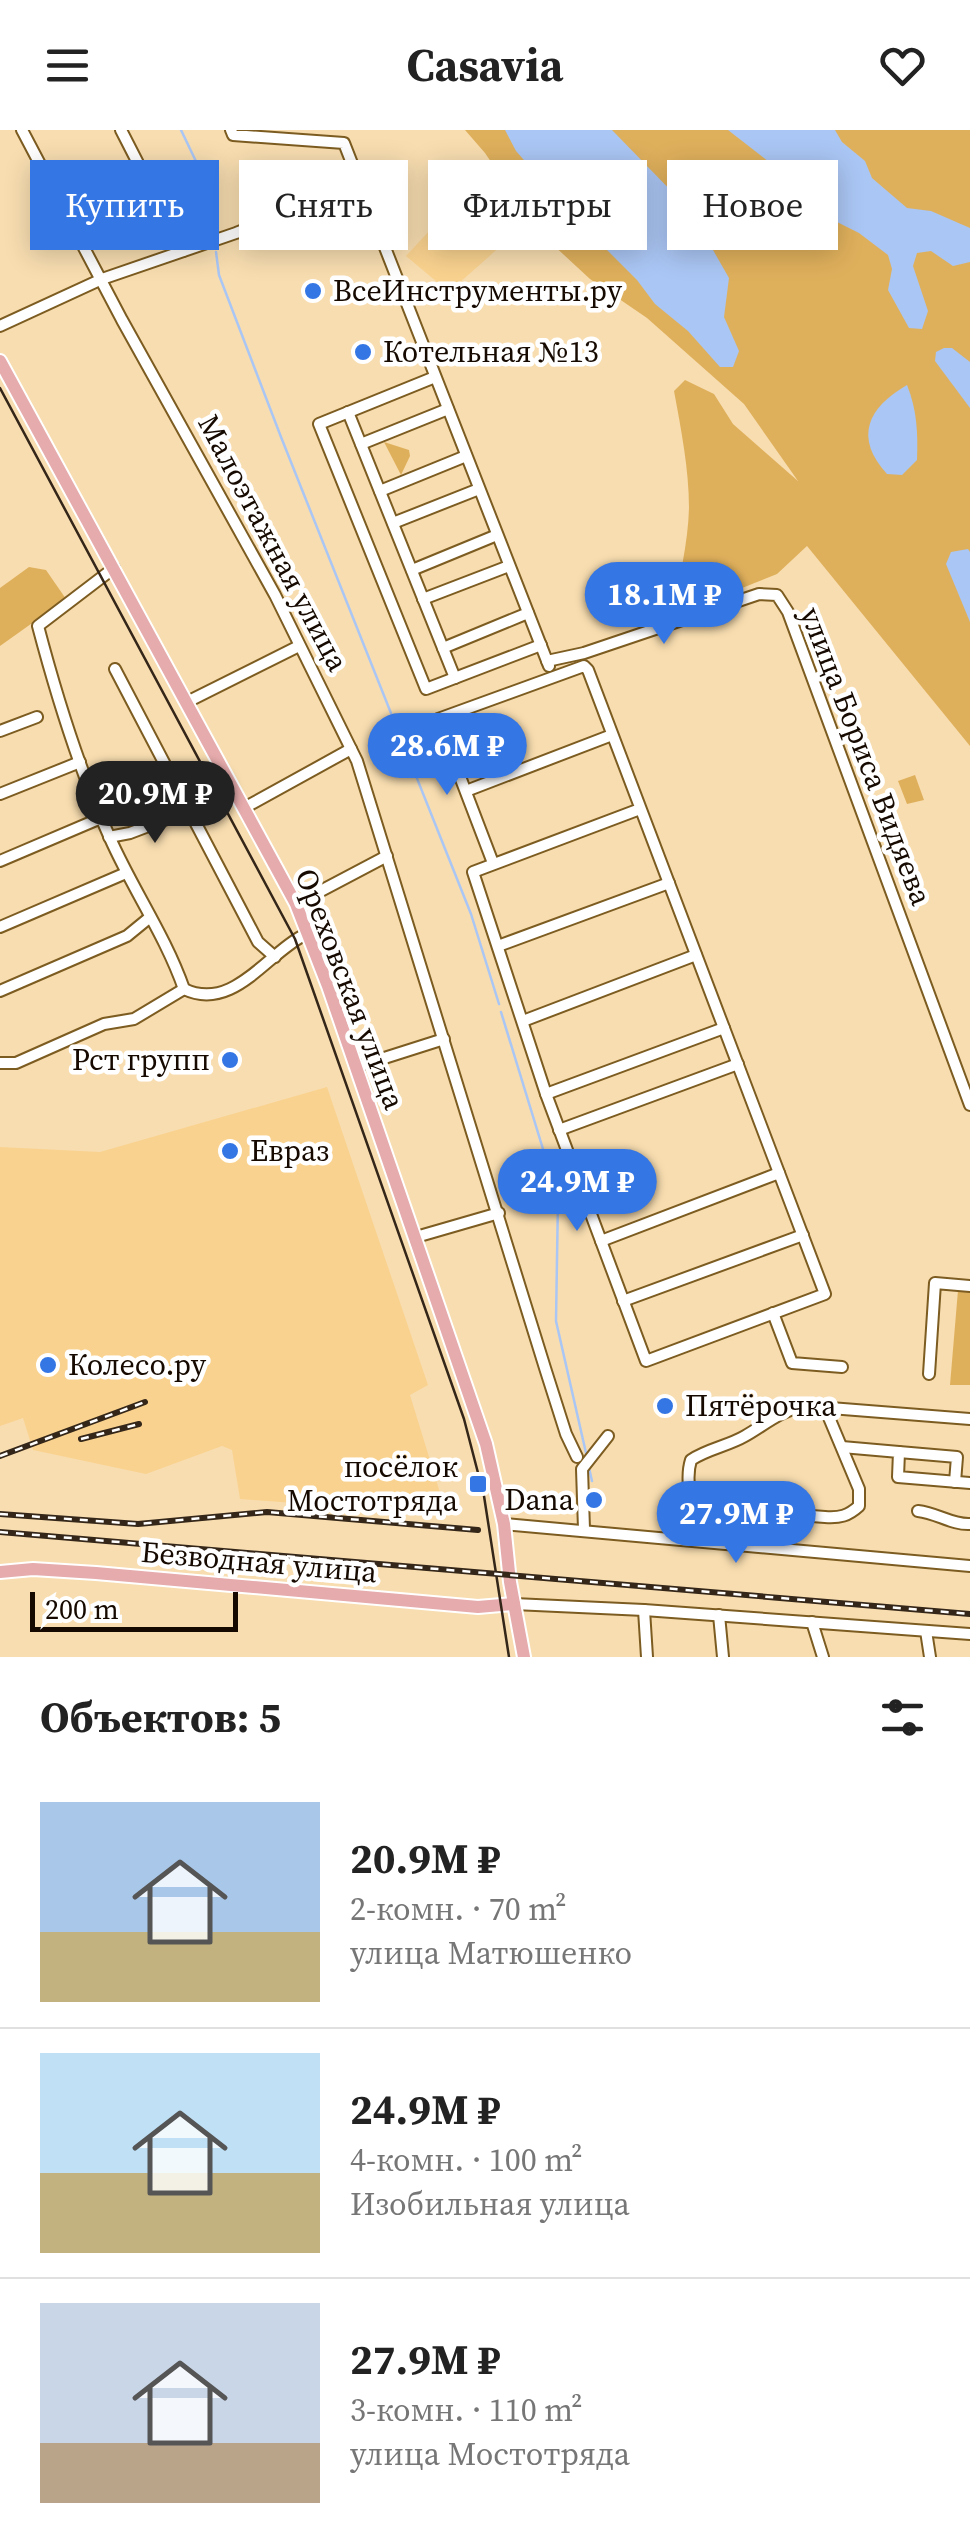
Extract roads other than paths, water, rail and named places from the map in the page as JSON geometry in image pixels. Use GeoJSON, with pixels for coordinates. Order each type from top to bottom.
{"type":"FeatureCollection","features":[{"type":"Feature","properties":{"kind":"main road","name":"Ореховская улица"},"geometry":{"type":"LineString","coordinates":[[0,361],[296,904],[486,1444],[504,1524],[524,1657]]}},
{"type":"Feature","properties":{"kind":"main road","name":"Безводная улица"},"geometry":{"type":"LineString","coordinates":[[0,1572],[96,1573],[478,1607],[514,1604]]}},
{"type":"Feature","properties":{"kind":"main road"},"geometry":{"type":"LineString","coordinates":[[478,1607],[500,1599],[510,1582]]}},
{"type":"Feature","properties":{"kind":"main road"},"geometry":{"type":"LineString","coordinates":[[478,1607],[503,1616],[518,1628]]}},
{"type":"Feature","properties":{"kind":"street","name":"Малоэтажная улица"},"geometry":{"type":"LineString","coordinates":[[22,130],[228,508],[351,749],[576,1457]]}},
{"type":"Feature","properties":{"kind":"street"},"geometry":{"type":"LineString","coordinates":[[121,130],[183,251]]}},
{"type":"Feature","properties":{"kind":"street"},"geometry":{"type":"LineString","coordinates":[[231,130],[233,135],[256,133],[344,143],[350,160]]}},
{"type":"Feature","properties":{"kind":"street"},"geometry":{"type":"LineString","coordinates":[[273,180],[317,187],[264,206],[256,186],[273,180]]}},
{"type":"Feature","properties":{"kind":"street"},"geometry":{"type":"LineString","coordinates":[[0,326],[102,279],[239,230]]}},
{"type":"Feature","properties":{"kind":"street"},"geometry":{"type":"LineString","coordinates":[[386,250],[553,676]]}},
{"type":"Feature","properties":{"kind":"street"},"geometry":{"type":"LineString","coordinates":[[435,377],[320,424],[334,460],[426,689],[540,645]]}},
{"type":"Feature","properties":{"kind":"street"},"geometry":{"type":"LineString","coordinates":[[361,444],[448,409]]}},
{"type":"Feature","properties":{"kind":"street"},"geometry":{"type":"LineString","coordinates":[[348,412],[455,678]]}},
{"type":"Feature","properties":{"kind":"street"},"geometry":{"type":"LineString","coordinates":[[380,491],[466,456]]}},
{"type":"Feature","properties":{"kind":"street"},"geometry":{"type":"LineString","coordinates":[[393,523],[479,489]]}},
{"type":"Feature","properties":{"kind":"street"},"geometry":{"type":"LineString","coordinates":[[412,570],[497,535]]}},
{"type":"Feature","properties":{"kind":"street"},"geometry":{"type":"LineString","coordinates":[[424,599],[510,566]]}},
{"type":"Feature","properties":{"kind":"street"},"geometry":{"type":"LineString","coordinates":[[114,568],[38,626],[54,690],[101,818],[148,918],[162,932],[184,989]]}},
{"type":"Feature","properties":{"kind":"street","name":"улица Бориса Видяева"},"geometry":{"type":"LineString","coordinates":[[547,662],[759,594],[776,595],[788,612],[970,1106]]}},
{"type":"Feature","properties":{"kind":"street"},"geometry":{"type":"LineString","coordinates":[[443,648],[528,613]]}},
{"type":"Feature","properties":{"kind":"street"},"geometry":{"type":"LineString","coordinates":[[187,702],[298,646]]}},
{"type":"Feature","properties":{"kind":"street"},"geometry":{"type":"LineString","coordinates":[[493,863],[438,719],[584,666],[669,883],[825,1294],[646,1360],[546,1094],[473,872],[640,809]]}},
{"type":"Feature","properties":{"kind":"street"},"geometry":{"type":"LineString","coordinates":[[115,669],[258,942],[275,957]]}},
{"type":"Feature","properties":{"kind":"street"},"geometry":{"type":"LineString","coordinates":[[0,731],[37,716]]}},
{"type":"Feature","properties":{"kind":"street"},"geometry":{"type":"LineString","coordinates":[[466,790],[612,736]]}},
{"type":"Feature","properties":{"kind":"street"},"geometry":{"type":"LineString","coordinates":[[244,808],[351,749]]}},
{"type":"Feature","properties":{"kind":"street"},"geometry":{"type":"LineString","coordinates":[[0,794],[80,762]]}},
{"type":"Feature","properties":{"kind":"street"},"geometry":{"type":"LineString","coordinates":[[109,837],[188,812]]}},
{"type":"Feature","properties":{"kind":"street"},"geometry":{"type":"LineString","coordinates":[[0,861],[101,818]]}},
{"type":"Feature","properties":{"kind":"street"},"geometry":{"type":"LineString","coordinates":[[296,904],[387,856]]}},
{"type":"Feature","properties":{"kind":"street"},"geometry":{"type":"LineString","coordinates":[[0,928],[126,873]]}},
{"type":"Feature","properties":{"kind":"street"},"geometry":{"type":"LineString","coordinates":[[498,946],[669,883]]}},
{"type":"Feature","properties":{"kind":"street"},"geometry":{"type":"LineString","coordinates":[[0,991],[127,936],[148,918]]}},
{"type":"Feature","properties":{"kind":"street"},"geometry":{"type":"LineString","coordinates":[[0,1064],[16,1063],[104,1024],[134,1018],[184,989],[207,996],[219,995],[275,957],[283,946],[308,934]]}},
{"type":"Feature","properties":{"kind":"street"},"geometry":{"type":"LineString","coordinates":[[522,1021],[696,955]]}},
{"type":"Feature","properties":{"kind":"street"},"geometry":{"type":"LineString","coordinates":[[546,1094],[724,1028]]}},
{"type":"Feature","properties":{"kind":"street"},"geometry":{"type":"LineString","coordinates":[[356,1067],[444,1039]]}},
{"type":"Feature","properties":{"kind":"street"},"geometry":{"type":"LineString","coordinates":[[559,1130],[738,1064]]}},
{"type":"Feature","properties":{"kind":"street"},"geometry":{"type":"LineString","coordinates":[[601,1241],[780,1173]]}},
{"type":"Feature","properties":{"kind":"street"},"geometry":{"type":"LineString","coordinates":[[416,1237],[499,1214]]}},
{"type":"Feature","properties":{"kind":"street"},"geometry":{"type":"LineString","coordinates":[[623,1301],[802,1234]]}},
{"type":"Feature","properties":{"kind":"street"},"geometry":{"type":"LineString","coordinates":[[929,1374],[935,1283],[970,1286]]}},
{"type":"Feature","properties":{"kind":"street"},"geometry":{"type":"LineString","coordinates":[[773,1314],[792,1362],[842,1367]]}},
{"type":"Feature","properties":{"kind":"street"},"geometry":{"type":"LineString","coordinates":[[696,1542],[688,1469],[691,1460],[746,1436],[762,1422],[805,1406],[970,1419]]}},
{"type":"Feature","properties":{"kind":"street"},"geometry":{"type":"LineString","coordinates":[[694,1507],[842,1518],[858,1506],[860,1497],[825,1408]]}},
{"type":"Feature","properties":{"kind":"street"},"geometry":{"type":"LineString","coordinates":[[584,1529],[582,1469],[608,1436]]}},
{"type":"Feature","properties":{"kind":"street"},"geometry":{"type":"LineString","coordinates":[[842,1447],[957,1458],[955,1482]]}},
{"type":"Feature","properties":{"kind":"street"},"geometry":{"type":"LineString","coordinates":[[900,1452],[898,1477],[970,1483]]}},
{"type":"Feature","properties":{"kind":"street"},"geometry":{"type":"LineString","coordinates":[[918,1510],[970,1524]]}},
{"type":"Feature","properties":{"kind":"street"},"geometry":{"type":"LineString","coordinates":[[504,1524],[584,1529],[618,1526],[696,1542],[970,1566]]}},
{"type":"Feature","properties":{"kind":"street"},"geometry":{"type":"LineString","coordinates":[[514,1604],[970,1634]]}},
{"type":"Feature","properties":{"kind":"street"},"geometry":{"type":"LineString","coordinates":[[644,1610],[648,1657]]}},
{"type":"Feature","properties":{"kind":"street"},"geometry":{"type":"LineString","coordinates":[[719,1615],[723,1657]]}},
{"type":"Feature","properties":{"kind":"street"},"geometry":{"type":"LineString","coordinates":[[812,1622],[823,1657]]}},
{"type":"Feature","properties":{"kind":"street"},"geometry":{"type":"LineString","coordinates":[[926,1631],[930,1657]]}},
{"type":"Feature","properties":{"kind":"water"},"geometry":{"type":"Polygon","coordinates":[[[505,130],[612,130],[641,160],[524,160],[505,130]]]}},
{"type":"Feature","properties":{"kind":"water"},"geometry":{"type":"Polygon","coordinates":[[[728,130],[835,130],[842,142],[865,161],[872,178],[907,208],[931,211],[970,228],[970,262],[953,266],[931,251],[917,253],[913,266],[928,311],[922,329],[909,328],[888,290],[892,269],[888,255],[838,222],[838,160],[766,160],[728,130]]]}},
{"type":"Feature","properties":{"kind":"water"},"geometry":{"type":"Polygon","coordinates":[[[647,166],[667,187],[667,250],[713,250],[729,278],[724,317],[739,351],[733,367],[720,367],[688,331],[655,304],[607,250],[647,250],[647,166]]]}},
{"type":"Feature","properties":{"kind":"water"},"geometry":{"type":"Polygon","coordinates":[[[952,348],[970,362],[970,408],[935,361],[936,352],[952,348]]]}},
{"type":"Feature","properties":{"kind":"water"},"geometry":{"type":"Polygon","coordinates":[[[907,385],[916,422],[917,460],[902,475],[887,474],[871,448],[870,425],[882,404],[907,385]]]}},
{"type":"Feature","properties":{"kind":"water"},"geometry":{"type":"Polygon","coordinates":[[[968,549],[970,622],[946,564],[951,552],[968,549]]]}},
{"type":"Feature","properties":{"kind":"waterway"},"geometry":{"type":"LineString","coordinates":[[181,130],[195,160]]}},
{"type":"Feature","properties":{"kind":"waterway"},"geometry":{"type":"LineString","coordinates":[[216,252],[219,275],[281,437],[471,914],[499,1004]]}},
{"type":"Feature","properties":{"kind":"waterway"},"geometry":{"type":"LineString","coordinates":[[501,1012],[558,1198],[556,1321],[586,1453]]}},
{"type":"Feature","properties":{"kind":"waterway"},"geometry":{"type":"LineString","coordinates":[[589,1468],[592,1481]]}},
{"type":"Feature","properties":{"kind":"tram line"},"geometry":{"type":"LineString","coordinates":[[0,388],[295,939],[464,1419],[484,1496],[509,1657]]}},
{"type":"Feature","properties":{"kind":"railway"},"geometry":{"type":"LineString","coordinates":[[0,1456],[145,1402]]}},
{"type":"Feature","properties":{"kind":"railway"},"geometry":{"type":"LineString","coordinates":[[81,1439],[139,1424]]}},
{"type":"Feature","properties":{"kind":"railway"},"geometry":{"type":"LineString","coordinates":[[0,1514],[138,1524],[267,1512],[478,1530]]}},
{"type":"Feature","properties":{"kind":"railway"},"geometry":{"type":"LineString","coordinates":[[0,1532],[970,1614]]}},
{"type":"Feature","properties":{"kind":"place","name":"ВсеИнструменты.ру"},"geometry":{"type":"Point","coordinates":[313,291]}},
{"type":"Feature","properties":{"kind":"place","name":"Котельная №13"},"geometry":{"type":"Point","coordinates":[363,352]}},
{"type":"Feature","properties":{"kind":"place","name":"Рст групп"},"geometry":{"type":"Point","coordinates":[230,1060]}},
{"type":"Feature","properties":{"kind":"place","name":"Евраз"},"geometry":{"type":"Point","coordinates":[230,1151]}},
{"type":"Feature","properties":{"kind":"place","name":"Колесо.ру"},"geometry":{"type":"Point","coordinates":[48,1365]}},
{"type":"Feature","properties":{"kind":"place","name":"Пятёрочка"},"geometry":{"type":"Point","coordinates":[665,1406]}},
{"type":"Feature","properties":{"kind":"place","name":"посёлок Мостотряда"},"geometry":{"type":"Point","coordinates":[478,1484]}},
{"type":"Feature","properties":{"kind":"place","name":"Dana"},"geometry":{"type":"Point","coordinates":[594,1500]}}]}
